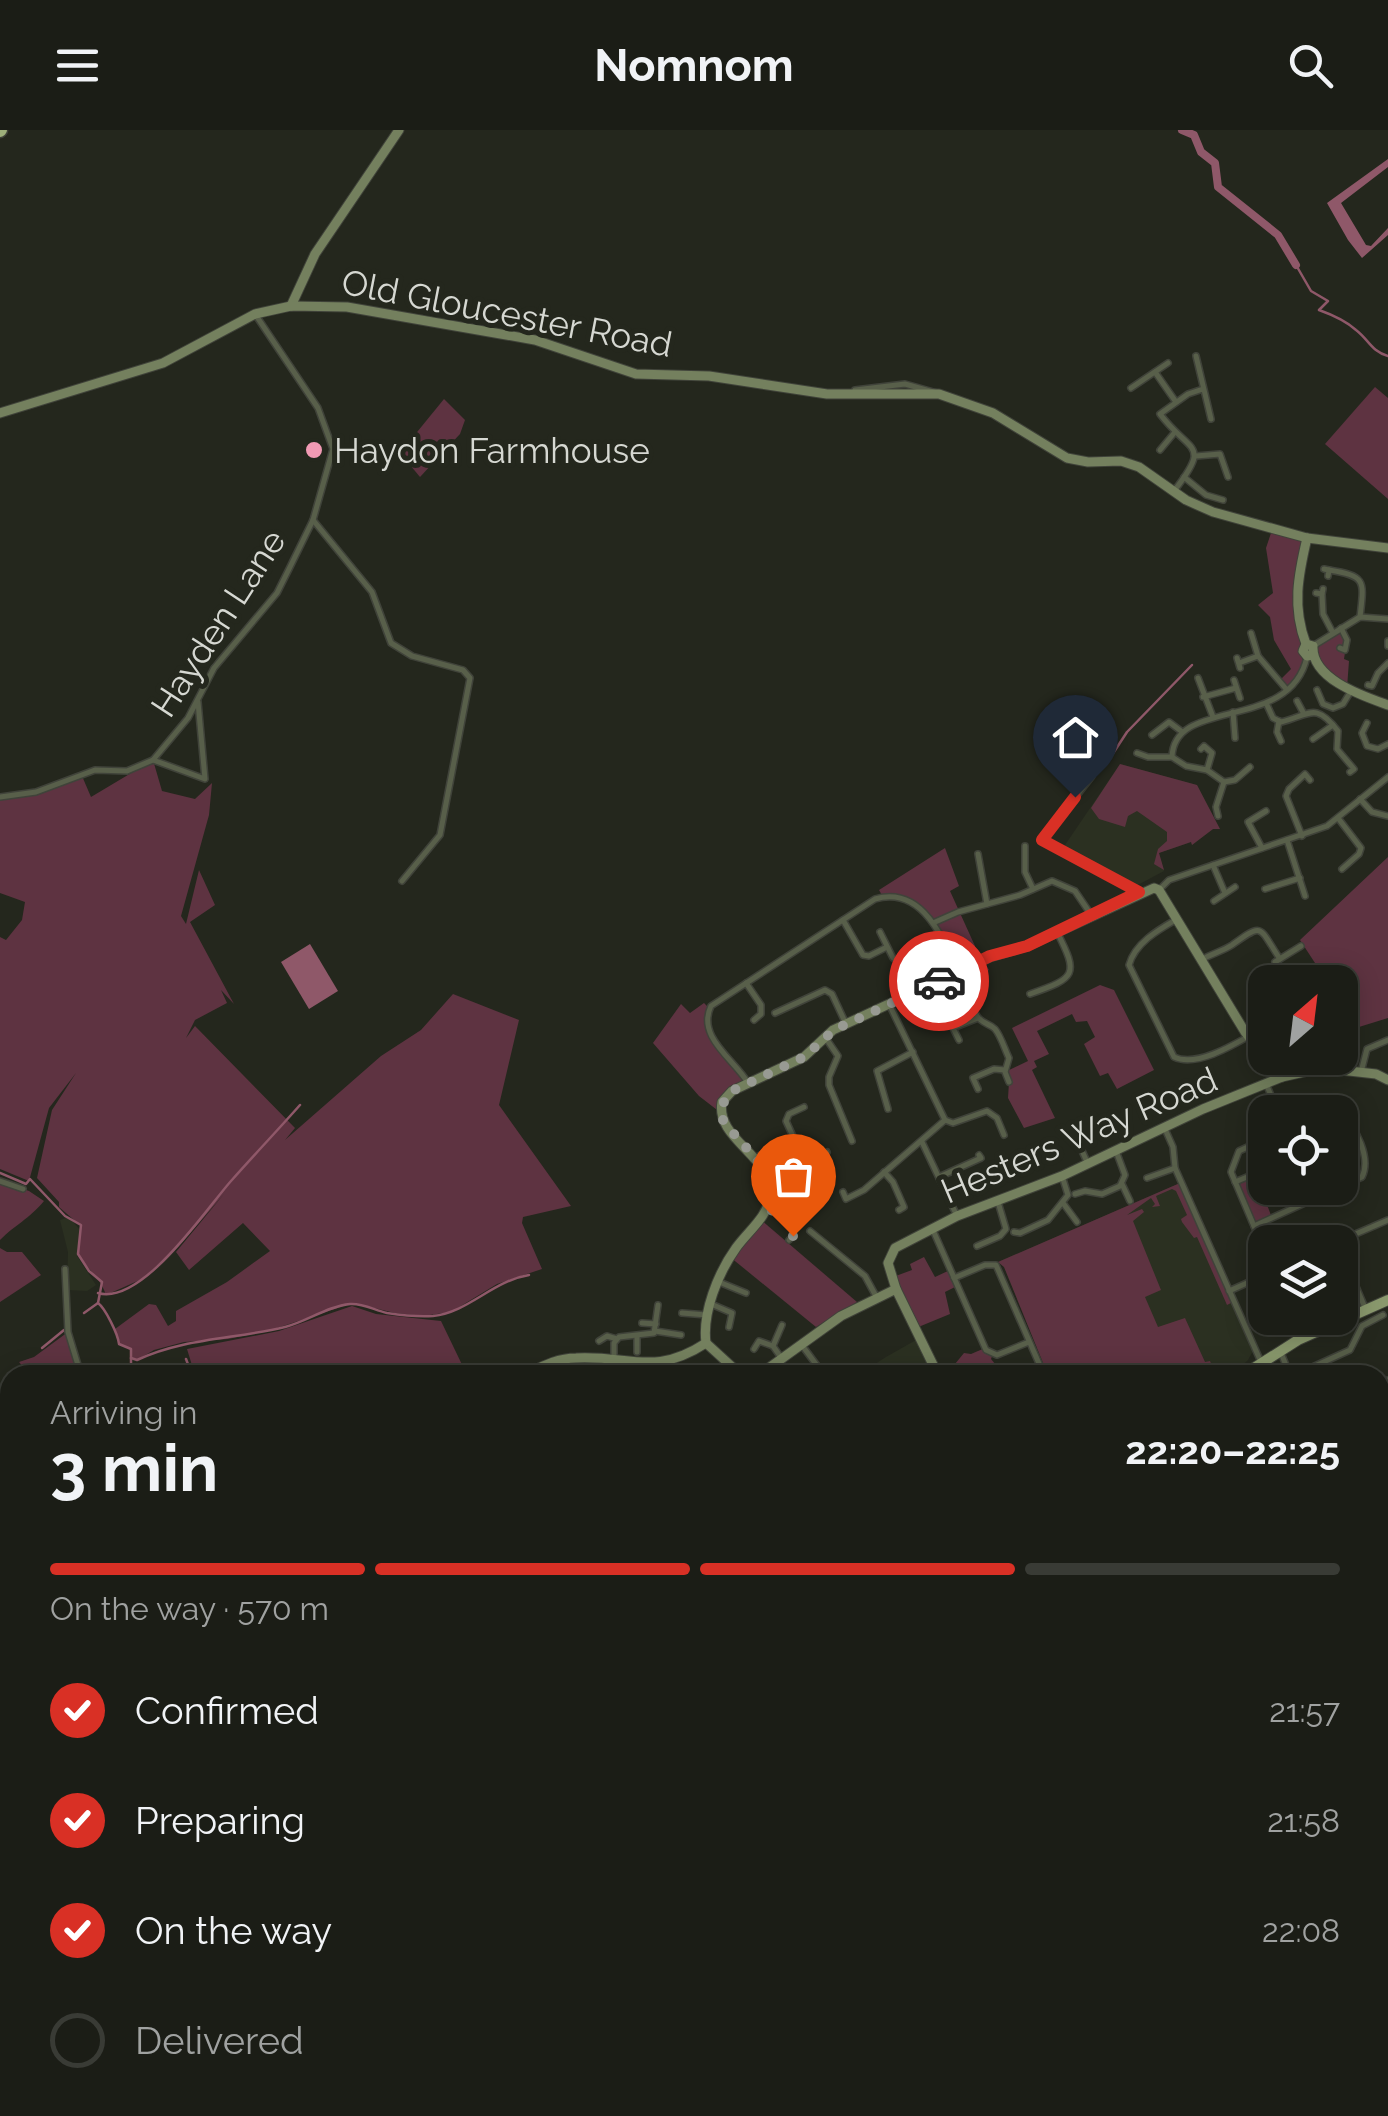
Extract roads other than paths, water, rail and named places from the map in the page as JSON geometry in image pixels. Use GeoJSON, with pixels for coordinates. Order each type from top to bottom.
{"type":"FeatureCollection","features":[{"type":"Feature","properties":{"kind":"main road"},"geometry":{"type":"LineString","coordinates":[[1257,1365],[1280,1350],[1388,1300]]}},
{"type":"Feature","properties":{"kind":"street"},"geometry":{"type":"LineString","coordinates":[[291,306],[314,254],[399,130]]}},
{"type":"Feature","properties":{"kind":"street","name":"Old Gloucester Road"},"geometry":{"type":"LineString","coordinates":[[0,413],[162,363],[255,314],[291,306],[380,311],[513,336],[636,374],[709,376],[843,394],[879,389],[940,394],[993,413],[1067,458],[1128,463],[1193,504],[1308,538],[1388,548]]}},
{"type":"Feature","properties":{"kind":"street","name":"Hayden Lane"},"geometry":{"type":"LineString","coordinates":[[0,797],[36,792],[95,770],[127,771],[153,760],[188,718],[228,648],[277,592],[314,520],[334,449],[318,408],[255,314]]}},
{"type":"Feature","properties":{"kind":"street"},"geometry":{"type":"LineString","coordinates":[[1196,356],[1211,419]]}},
{"type":"Feature","properties":{"kind":"street"},"geometry":{"type":"LineString","coordinates":[[1131,388],[1168,363]]}},
{"type":"Feature","properties":{"kind":"street"},"geometry":{"type":"LineString","coordinates":[[1155,372],[1176,402]]}},
{"type":"Feature","properties":{"kind":"street"},"geometry":{"type":"LineString","coordinates":[[1174,491],[1196,456],[1193,447],[1160,414],[1192,392],[1204,389]]}},
{"type":"Feature","properties":{"kind":"street"},"geometry":{"type":"LineString","coordinates":[[1160,450],[1175,432]]}},
{"type":"Feature","properties":{"kind":"street"},"geometry":{"type":"LineString","coordinates":[[1196,456],[1220,454],[1228,477]]}},
{"type":"Feature","properties":{"kind":"street"},"geometry":{"type":"LineString","coordinates":[[1184,477],[1206,495],[1223,500]]}},
{"type":"Feature","properties":{"kind":"street"},"geometry":{"type":"LineString","coordinates":[[314,520],[372,592],[391,643],[412,656],[463,670],[469,676],[440,834],[402,881]]}},
{"type":"Feature","properties":{"kind":"street"},"geometry":{"type":"LineString","coordinates":[[1308,538],[1296,598],[1298,622],[1310,650],[1330,676],[1351,690],[1388,705]]}},
{"type":"Feature","properties":{"kind":"street"},"geometry":{"type":"LineString","coordinates":[[1327,572],[1354,574],[1361,580],[1364,587],[1360,616]]}},
{"type":"Feature","properties":{"kind":"street"},"geometry":{"type":"LineString","coordinates":[[1320,592],[1322,614],[1334,633]]}},
{"type":"Feature","properties":{"kind":"street"},"geometry":{"type":"LineString","coordinates":[[1172,757],[1173,746],[1182,732],[1213,717],[1267,705],[1303,670],[1310,650],[1341,628],[1360,616],[1388,618]]}},
{"type":"Feature","properties":{"kind":"street"},"geometry":{"type":"LineString","coordinates":[[1340,648],[1345,650],[1347,640],[1341,628]]}},
{"type":"Feature","properties":{"kind":"street"},"geometry":{"type":"LineString","coordinates":[[1252,633],[1258,656],[1286,690]]}},
{"type":"Feature","properties":{"kind":"street"},"geometry":{"type":"LineString","coordinates":[[1239,663],[1258,656]]}},
{"type":"Feature","properties":{"kind":"street"},"geometry":{"type":"LineString","coordinates":[[1368,685],[1372,686],[1388,663]]}},
{"type":"Feature","properties":{"kind":"street"},"geometry":{"type":"LineString","coordinates":[[1198,678],[1213,717]]}},
{"type":"Feature","properties":{"kind":"street"},"geometry":{"type":"LineString","coordinates":[[1203,698],[1235,684],[1240,698]]}},
{"type":"Feature","properties":{"kind":"street"},"geometry":{"type":"LineString","coordinates":[[1317,690],[1324,704],[1333,708],[1344,704],[1351,690]]}},
{"type":"Feature","properties":{"kind":"street"},"geometry":{"type":"LineString","coordinates":[[153,760],[204,779],[198,700]]}},
{"type":"Feature","properties":{"kind":"street"},"geometry":{"type":"LineString","coordinates":[[1297,702],[1304,714]]}},
{"type":"Feature","properties":{"kind":"street"},"geometry":{"type":"LineString","coordinates":[[1267,705],[1279,722]]}},
{"type":"Feature","properties":{"kind":"street"},"geometry":{"type":"LineString","coordinates":[[1233,712],[1237,736]]}},
{"type":"Feature","properties":{"kind":"street"},"geometry":{"type":"LineString","coordinates":[[1279,722],[1320,713],[1334,725],[1338,751],[1354,768],[1350,772]]}},
{"type":"Feature","properties":{"kind":"street"},"geometry":{"type":"LineString","coordinates":[[188,718],[200,719]]}},
{"type":"Feature","properties":{"kind":"street"},"geometry":{"type":"LineString","coordinates":[[1152,734],[1171,719],[1182,732]]}},
{"type":"Feature","properties":{"kind":"street"},"geometry":{"type":"LineString","coordinates":[[1279,722],[1276,730],[1281,742]]}},
{"type":"Feature","properties":{"kind":"street"},"geometry":{"type":"LineString","coordinates":[[1367,723],[1362,733],[1367,746],[1378,749],[1388,744]]}},
{"type":"Feature","properties":{"kind":"street"},"geometry":{"type":"LineString","coordinates":[[1313,740],[1334,725]]}},
{"type":"Feature","properties":{"kind":"street"},"geometry":{"type":"LineString","coordinates":[[1202,746],[1210,749],[1213,756],[1207,770]]}},
{"type":"Feature","properties":{"kind":"street"},"geometry":{"type":"LineString","coordinates":[[1137,754],[1172,757],[1186,766],[1207,770],[1224,786]]}},
{"type":"Feature","properties":{"kind":"street"},"geometry":{"type":"LineString","coordinates":[[1218,816],[1216,807],[1224,786],[1250,767]]}},
{"type":"Feature","properties":{"kind":"street"},"geometry":{"type":"LineString","coordinates":[[1302,836],[1286,796],[1305,774],[1310,780]]}},
{"type":"Feature","properties":{"kind":"street"},"geometry":{"type":"LineString","coordinates":[[1092,776],[1042,840],[1139,892]]}},
{"type":"Feature","properties":{"kind":"street"},"geometry":{"type":"LineString","coordinates":[[1159,890],[1165,882],[1327,826],[1384,780],[1388,787]]}},
{"type":"Feature","properties":{"kind":"street"},"geometry":{"type":"LineString","coordinates":[[1360,798],[1372,812],[1388,816]]}},
{"type":"Feature","properties":{"kind":"street"},"geometry":{"type":"LineString","coordinates":[[1262,848],[1248,822],[1266,810]]}},
{"type":"Feature","properties":{"kind":"street"},"geometry":{"type":"LineString","coordinates":[[1338,818],[1361,848],[1342,870]]}},
{"type":"Feature","properties":{"kind":"street"},"geometry":{"type":"LineString","coordinates":[[1287,840],[1305,896]]}},
{"type":"Feature","properties":{"kind":"street"},"geometry":{"type":"LineString","coordinates":[[1025,846],[1025,872],[1033,889]]}},
{"type":"Feature","properties":{"kind":"street"},"geometry":{"type":"LineString","coordinates":[[978,854],[987,904]]}},
{"type":"Feature","properties":{"kind":"street"},"geometry":{"type":"LineString","coordinates":[[1213,865],[1226,893]]}},
{"type":"Feature","properties":{"kind":"street"},"geometry":{"type":"LineString","coordinates":[[1266,889],[1300,878]]}},
{"type":"Feature","properties":{"kind":"street"},"geometry":{"type":"LineString","coordinates":[[933,923],[1050,881],[1064,884],[1078,894],[1092,916]]}},
{"type":"Feature","properties":{"kind":"street"},"geometry":{"type":"LineString","coordinates":[[1214,901],[1235,887]]}},
{"type":"Feature","properties":{"kind":"street"},"geometry":{"type":"LineString","coordinates":[[706,1344],[707,1315],[719,1282],[734,1250],[767,1207],[768,1179],[724,1123],[721,1113],[726,1096],[804,1057],[846,1024],[990,956],[1027,946],[1150,888],[1159,890],[1248,1036],[1237,1044],[1188,1061],[1171,1054],[1129,966],[1133,954],[1150,936],[1177,920]]}},
{"type":"Feature","properties":{"kind":"street"},"geometry":{"type":"LineString","coordinates":[[748,1083],[732,1066],[707,1021],[714,1004],[875,900],[891,896],[914,902],[933,923],[978,1018],[995,1029],[1008,1058],[1004,1070],[1009,1082]]}},
{"type":"Feature","properties":{"kind":"street"},"geometry":{"type":"LineString","coordinates":[[843,920],[863,955],[888,947]]}},
{"type":"Feature","properties":{"kind":"street"},"geometry":{"type":"LineString","coordinates":[[1201,960],[1255,930],[1262,933],[1277,961],[1301,946]]}},
{"type":"Feature","properties":{"kind":"street"},"geometry":{"type":"LineString","coordinates":[[880,932],[893,958]]}},
{"type":"Feature","properties":{"kind":"street"},"geometry":{"type":"LineString","coordinates":[[1030,994],[1071,971],[1072,962],[1057,932]]}},
{"type":"Feature","properties":{"kind":"street"},"geometry":{"type":"LineString","coordinates":[[746,983],[761,1008],[761,1014],[754,1020]]}},
{"type":"Feature","properties":{"kind":"street"},"geometry":{"type":"LineString","coordinates":[[776,1013],[824,990],[832,994],[846,1024]]}},
{"type":"Feature","properties":{"kind":"street"},"geometry":{"type":"LineString","coordinates":[[889,1004],[945,1120]]}},
{"type":"Feature","properties":{"kind":"street"},"geometry":{"type":"LineString","coordinates":[[959,1040],[953,1028],[978,1018]]}},
{"type":"Feature","properties":{"kind":"street"},"geometry":{"type":"LineString","coordinates":[[825,1037],[838,1056],[829,1085],[852,1141]]}},
{"type":"Feature","properties":{"kind":"street"},"geometry":{"type":"LineString","coordinates":[[1362,1072],[1366,1050],[1388,1040]]}},
{"type":"Feature","properties":{"kind":"street"},"geometry":{"type":"LineString","coordinates":[[888,1109],[877,1071],[913,1052]]}},
{"type":"Feature","properties":{"kind":"street","name":"Hesters Way Road"},"geometry":{"type":"LineString","coordinates":[[896,1289],[888,1263],[890,1253],[957,1216],[1062,1176],[1163,1126],[1282,1078],[1322,1068],[1362,1072],[1388,1080]]}},
{"type":"Feature","properties":{"kind":"street"},"geometry":{"type":"LineString","coordinates":[[978,1089],[972,1075],[1004,1070]]}},
{"type":"Feature","properties":{"kind":"street"},"geometry":{"type":"LineString","coordinates":[[1267,1086],[1271,1095]]}},
{"type":"Feature","properties":{"kind":"street"},"geometry":{"type":"LineString","coordinates":[[804,1107],[786,1119],[793,1138],[806,1160],[827,1152]]}},
{"type":"Feature","properties":{"kind":"street"},"geometry":{"type":"LineString","coordinates":[[945,1120],[953,1122],[987,1112],[997,1118],[1004,1135]]}},
{"type":"Feature","properties":{"kind":"street"},"geometry":{"type":"LineString","coordinates":[[843,1192],[846,1199],[864,1190],[945,1120]]}},
{"type":"Feature","properties":{"kind":"street"},"geometry":{"type":"LineString","coordinates":[[1083,1126],[1088,1137],[1078,1142],[1088,1164]]}},
{"type":"Feature","properties":{"kind":"street"},"geometry":{"type":"LineString","coordinates":[[1163,1126],[1172,1146],[1175,1168],[1261,1362]]}},
{"type":"Feature","properties":{"kind":"street"},"geometry":{"type":"LineString","coordinates":[[755,1158],[793,1138]]}},
{"type":"Feature","properties":{"kind":"street"},"geometry":{"type":"LineString","coordinates":[[922,1142],[957,1216]]}},
{"type":"Feature","properties":{"kind":"street"},"geometry":{"type":"LineString","coordinates":[[1358,1142],[1366,1160],[1358,1179]]}},
{"type":"Feature","properties":{"kind":"street"},"geometry":{"type":"LineString","coordinates":[[1248,1145],[1236,1154],[1232,1166],[1234,1182],[1254,1225]]}},
{"type":"Feature","properties":{"kind":"street"},"geometry":{"type":"LineString","coordinates":[[1116,1151],[1125,1172],[1122,1184],[1130,1201]]}},
{"type":"Feature","properties":{"kind":"street"},"geometry":{"type":"LineString","coordinates":[[938,1176],[981,1158],[979,1155]]}},
{"type":"Feature","properties":{"kind":"street"},"geometry":{"type":"LineString","coordinates":[[1147,1178],[1175,1168]]}},
{"type":"Feature","properties":{"kind":"street"},"geometry":{"type":"LineString","coordinates":[[884,1172],[904,1208],[900,1210]]}},
{"type":"Feature","properties":{"kind":"street"},"geometry":{"type":"LineString","coordinates":[[1014,1232],[1048,1220],[1064,1203],[1068,1192],[1062,1176]]}},
{"type":"Feature","properties":{"kind":"street"},"geometry":{"type":"LineString","coordinates":[[1234,1182],[1248,1176]]}},
{"type":"Feature","properties":{"kind":"street"},"geometry":{"type":"LineString","coordinates":[[0,1181],[23,1188]]}},
{"type":"Feature","properties":{"kind":"street"},"geometry":{"type":"LineString","coordinates":[[1076,1194],[1102,1194],[1122,1184]]}},
{"type":"Feature","properties":{"kind":"street"},"geometry":{"type":"LineString","coordinates":[[980,1233],[980,1244],[1000,1236],[1006,1229],[997,1200]]}},
{"type":"Feature","properties":{"kind":"street"},"geometry":{"type":"LineString","coordinates":[[1064,1203],[1077,1222]]}},
{"type":"Feature","properties":{"kind":"street"},"geometry":{"type":"LineString","coordinates":[[1256,1225],[1300,1205]]}},
{"type":"Feature","properties":{"kind":"street"},"geometry":{"type":"LineString","coordinates":[[767,1207],[789,1218],[793,1236],[789,1240]]}},
{"type":"Feature","properties":{"kind":"street"},"geometry":{"type":"LineString","coordinates":[[1358,1233],[1388,1220]]}},
{"type":"Feature","properties":{"kind":"street"},"geometry":{"type":"LineString","coordinates":[[932,1228],[987,1352],[998,1354],[1030,1342]]}},
{"type":"Feature","properties":{"kind":"street"},"geometry":{"type":"LineString","coordinates":[[810,1231],[865,1276],[877,1298]]}},
{"type":"Feature","properties":{"kind":"street"},"geometry":{"type":"LineString","coordinates":[[954,1278],[995,1264],[1040,1365]]}},
{"type":"Feature","properties":{"kind":"street"},"geometry":{"type":"LineString","coordinates":[[65,1269],[68,1332],[78,1365]]}},
{"type":"Feature","properties":{"kind":"street"},"geometry":{"type":"LineString","coordinates":[[719,1282],[746,1293]]}},
{"type":"Feature","properties":{"kind":"street"},"geometry":{"type":"LineString","coordinates":[[1229,1291],[1248,1283]]}},
{"type":"Feature","properties":{"kind":"street"},"geometry":{"type":"LineString","coordinates":[[773,1365],[838,1317],[896,1289],[933,1365]]}},
{"type":"Feature","properties":{"kind":"street"},"geometry":{"type":"LineString","coordinates":[[1358,1292],[1366,1310]]}},
{"type":"Feature","properties":{"kind":"street"},"geometry":{"type":"LineString","coordinates":[[711,1304],[732,1313],[728,1327]]}},
{"type":"Feature","properties":{"kind":"street"},"geometry":{"type":"LineString","coordinates":[[599,1341],[608,1336],[650,1336],[660,1308]]}},
{"type":"Feature","properties":{"kind":"street"},"geometry":{"type":"LineString","coordinates":[[682,1313],[707,1315]]}},
{"type":"Feature","properties":{"kind":"street"},"geometry":{"type":"LineString","coordinates":[[1316,1365],[1350,1350],[1362,1326],[1383,1316]]}},
{"type":"Feature","properties":{"kind":"street"},"geometry":{"type":"LineString","coordinates":[[642,1323],[681,1335]]}},
{"type":"Feature","properties":{"kind":"street"},"geometry":{"type":"LineString","coordinates":[[773,1346],[782,1326]]}},
{"type":"Feature","properties":{"kind":"street"},"geometry":{"type":"LineString","coordinates":[[637,1336],[637,1352]]}},
{"type":"Feature","properties":{"kind":"street"},"geometry":{"type":"LineString","coordinates":[[614,1362],[616,1339]]}},
{"type":"Feature","properties":{"kind":"street"},"geometry":{"type":"LineString","coordinates":[[754,1349],[759,1341],[773,1346],[782,1358]]}},
{"type":"Feature","properties":{"kind":"street"},"geometry":{"type":"LineString","coordinates":[[660,1365],[706,1344]]}},
{"type":"Feature","properties":{"kind":"street"},"geometry":{"type":"LineString","coordinates":[[706,1344],[730,1365]]}},
{"type":"Feature","properties":{"kind":"street"},"geometry":{"type":"LineString","coordinates":[[801,1344],[817,1365]]}},
{"type":"Feature","properties":{"kind":"street"},"geometry":{"type":"LineString","coordinates":[[1280,1350],[1288,1365]]}},
{"type":"Feature","properties":{"kind":"street"},"geometry":{"type":"LineString","coordinates":[[550,1365],[568,1358],[629,1365]]}},
{"type":"Feature","properties":{"kind":"waterway"},"geometry":{"type":"LineString","coordinates":[[1182,130],[1194,135],[1201,152],[1215,163],[1218,187],[1278,235],[1296,265]]}},
{"type":"Feature","properties":{"kind":"waterway"},"geometry":{"type":"LineString","coordinates":[[1296,265],[1311,291],[1328,301],[1319,310],[1348,323],[1388,356]]}},
{"type":"Feature","properties":{"kind":"waterway"},"geometry":{"type":"LineString","coordinates":[[1110,758],[1127,732],[1192,665]]}},
{"type":"Feature","properties":{"kind":"waterway"},"geometry":{"type":"LineString","coordinates":[[98,1293],[115,1293],[153,1271],[300,1105]]}},
{"type":"Feature","properties":{"kind":"waterway"},"geometry":{"type":"LineString","coordinates":[[0,1173],[26,1184],[30,1179],[65,1216],[81,1225],[78,1254],[102,1282],[98,1303],[119,1344],[131,1349],[131,1365]]}},
{"type":"Feature","properties":{"kind":"waterway"},"geometry":{"type":"LineString","coordinates":[[131,1358],[137,1360],[191,1343],[285,1327],[350,1304],[404,1315],[446,1313],[503,1283],[529,1275]]}},
{"type":"Feature","properties":{"kind":"waterway"},"geometry":{"type":"LineString","coordinates":[[84,1313],[98,1303]]}},
{"type":"Feature","properties":{"kind":"waterway"},"geometry":{"type":"LineString","coordinates":[[42,1348],[64,1330]]}},
{"type":"Feature","properties":{"kind":"waterway"},"geometry":{"type":"LineString","coordinates":[[186,1359],[188,1365]]}},
{"type":"Feature","properties":{"kind":"place","name":"Haydon Farmhouse"},"geometry":{"type":"Point","coordinates":[314,450]}}]}
